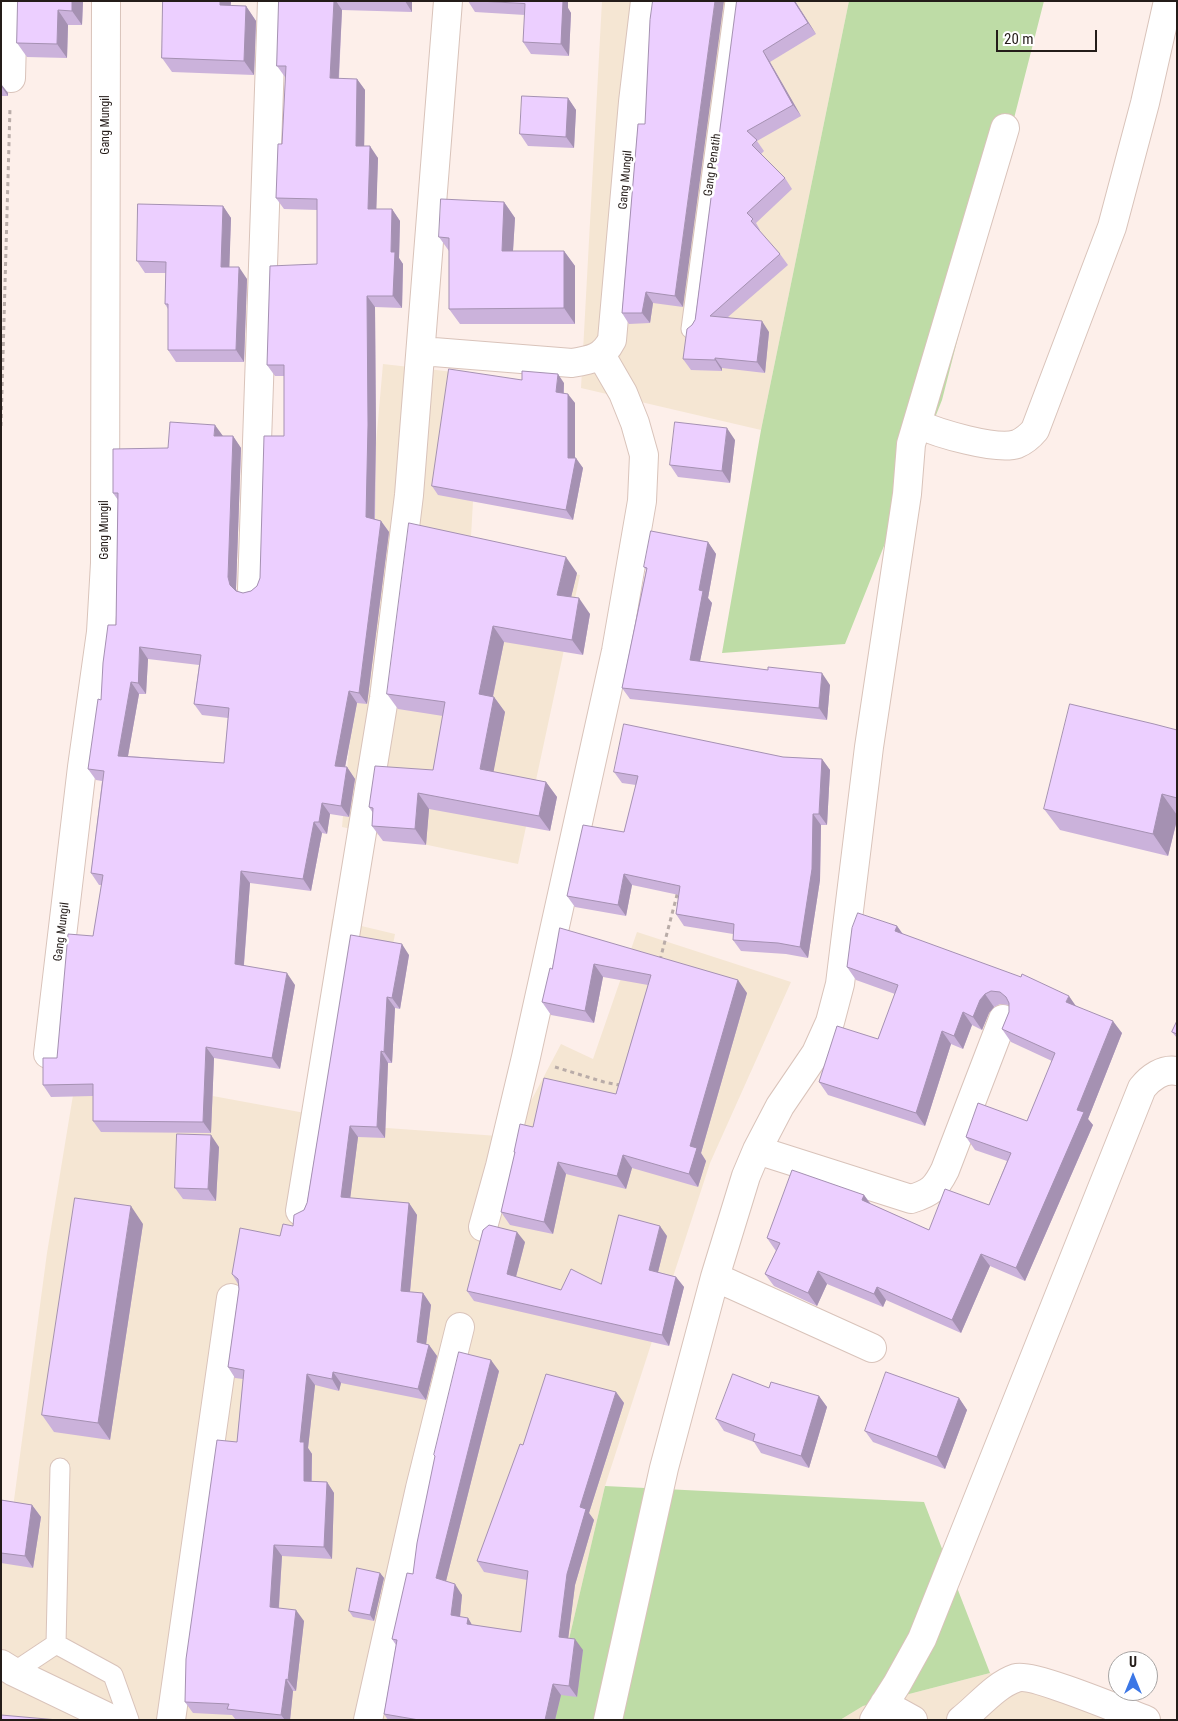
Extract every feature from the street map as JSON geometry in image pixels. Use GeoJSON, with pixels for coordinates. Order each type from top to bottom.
{"type":"FeatureCollection","features":[{"type":"Feature","properties":{"kind":"street"},"geometry":{"type":"LineString","coordinates":[[11,78],[13,1]]}},
{"type":"Feature","properties":{"kind":"street","name":"Gang Mungil"},"geometry":{"type":"LineString","coordinates":[[48,1054],[82,767],[101,632],[104,573],[106,1]]}},
{"type":"Feature","properties":{"kind":"street"},"geometry":{"type":"LineString","coordinates":[[252,589],[272,1]]}},
{"type":"Feature","properties":{"kind":"street"},"geometry":{"type":"LineString","coordinates":[[300,1211],[384,698],[409,495],[448,1]]}},
{"type":"Feature","properties":{"kind":"street","name":"Gang Mungil"},"geometry":{"type":"LineString","coordinates":[[601,355],[606,351],[612,340],[644,1]]}},
{"type":"Feature","properties":{"kind":"street"},"geometry":{"type":"LineString","coordinates":[[918,424],[947,435],[1002,446],[1016,444],[1035,430],[1112,227],[1145,103],[1168,1]]}},
{"type":"Feature","properties":{"kind":"street"},"geometry":{"type":"LineString","coordinates":[[608,1720],[664,1468],[715,1277],[746,1176],[780,1106],[816,1053],[830,1022],[840,984],[869,747],[907,494],[911,444],[1005,128]]}},
{"type":"Feature","properties":{"kind":"street"},"geometry":{"type":"LineString","coordinates":[[421,351],[572,363],[586,361],[601,355],[623,393],[635,423],[644,455],[642,501],[616,650],[526,1057],[500,1166],[483,1227]]}},
{"type":"Feature","properties":{"kind":"street"},"geometry":{"type":"LineString","coordinates":[[757,1150],[911,1199],[925,1195],[937,1186],[946,1170],[1003,1019]]}},
{"type":"Feature","properties":{"kind":"street"},"geometry":{"type":"LineString","coordinates":[[913,1720],[879,1712],[922,1639],[1142,1088],[1158,1074],[1173,1070],[1177,1071]]}},
{"type":"Feature","properties":{"kind":"street"},"geometry":{"type":"LineString","coordinates":[[715,1277],[872,1348]]}},
{"type":"Feature","properties":{"kind":"street"},"geometry":{"type":"LineString","coordinates":[[171,1720],[232,1298]]}},
{"type":"Feature","properties":{"kind":"street"},"geometry":{"type":"LineString","coordinates":[[368,1720],[420,1488],[460,1327]]}},
{"type":"Feature","properties":{"kind":"street"},"geometry":{"type":"LineString","coordinates":[[8,1668],[114,1720]]}},
{"type":"Feature","properties":{"kind":"street"},"geometry":{"type":"LineString","coordinates":[[961,1720],[991,1694],[1017,1677],[1029,1677],[1146,1720]]}},
{"type":"Feature","properties":{"kind":"lane","name":"Gang Penatih"},"geometry":{"type":"LineString","coordinates":[[691,329],[735,1]]}},
{"type":"Feature","properties":{"kind":"lane"},"geometry":{"type":"LineString","coordinates":[[56,1644],[60,1468]]}},
{"type":"Feature","properties":{"kind":"lane"},"geometry":{"type":"LineString","coordinates":[[8,1668],[56,1644]]}},
{"type":"Feature","properties":{"kind":"lane"},"geometry":{"type":"LineString","coordinates":[[56,1644],[113,1674],[129,1720]]}},
{"type":"Feature","properties":{"kind":"path"},"geometry":{"type":"LineString","coordinates":[[1,426],[11,78]]}},
{"type":"Feature","properties":{"kind":"path"},"geometry":{"type":"LineString","coordinates":[[659,964],[679,889]]}},
{"type":"Feature","properties":{"kind":"path"},"geometry":{"type":"LineString","coordinates":[[526,1057],[604,1082],[619,1085],[624,1080]]}},
{"type":"Feature","properties":{"kind":"shaded area"},"geometry":{"type":"Polygon","coordinates":[[[602,1],[849,1],[761,430],[581,388],[602,1]]]}},
{"type":"Feature","properties":{"kind":"shaded area"},"geometry":{"type":"Polygon","coordinates":[[[383,364],[480,375],[470,555],[580,575],[518,864],[342,827],[383,364]]]}},
{"type":"Feature","properties":{"kind":"shaded area"},"geometry":{"type":"Polygon","coordinates":[[[332,919],[395,934],[359,1126],[512,1137],[561,1044],[593,1059],[637,932],[791,982],[710,1163],[605,1486],[550,1720],[1,1720],[1,1514],[12,1515],[47,1253],[77,1071],[305,1113],[332,919]]]}},
{"type":"Feature","properties":{"kind":"shaded area"},"geometry":{"type":"Polygon","coordinates":[[[990,1673],[1142,1720],[840,1720],[863,1706],[990,1673]]]}},
{"type":"Feature","properties":{"kind":"green space"},"geometry":{"type":"Polygon","coordinates":[[[849,1],[1044,1],[942,400],[845,644],[722,653],[761,430],[849,1]]]}},
{"type":"Feature","properties":{"kind":"green space"},"geometry":{"type":"Polygon","coordinates":[[[605,1486],[924,1502],[990,1673],[863,1706],[840,1720],[550,1720],[605,1486]]]}},
{"type":"Feature","properties":{"kind":"building"},"geometry":{"type":"Polygon","coordinates":[[[18,1],[72,1],[72,11],[58,10],[57,44],[17,43],[18,1]]]}},
{"type":"Feature","properties":{"kind":"building"},"geometry":{"type":"Polygon","coordinates":[[[163,1],[220,1],[220,5],[246,6],[244,61],[162,58],[163,1]]]}},
{"type":"Feature","properties":{"kind":"building"},"geometry":{"type":"Polygon","coordinates":[[[279,1],[334,1],[330,78],[357,79],[356,146],[370,146],[368,209],[392,209],[391,252],[395,252],[393,296],[367,296],[368,425],[366,517],[381,521],[359,693],[349,691],[335,766],[347,767],[341,806],[322,803],[319,822],[314,822],[303,879],[241,871],[235,964],[287,973],[272,1058],[206,1047],[203,1122],[93,1121],[93,1084],[43,1085],[43,1058],[57,1058],[68,934],[93,936],[103,875],[91,873],[104,771],[88,769],[98,699],[101,700],[108,625],[116,625],[118,493],[113,493],[113,449],[168,448],[170,422],[215,425],[214,436],[233,436],[228,577],[230,585],[236,591],[243,593],[251,591],[257,586],[260,578],[264,436],[284,436],[284,365],[267,365],[270,266],[317,264],[317,199],[276,198],[278,144],[282,144],[286,66],[277,66],[279,1]],[[140,647],[138,683],[131,682],[118,756],[224,763],[229,708],[194,704],[201,655],[140,647]]]}},
{"type":"Feature","properties":{"kind":"building"},"geometry":{"type":"Polygon","coordinates":[[[479,1],[563,1],[561,44],[523,42],[525,4],[479,1]]]}},
{"type":"Feature","properties":{"kind":"building"},"geometry":{"type":"Polygon","coordinates":[[[653,1],[715,1],[675,296],[646,292],[642,313],[622,313],[638,124],[645,124],[650,20],[653,1]]]}},
{"type":"Feature","properties":{"kind":"building"},"geometry":{"type":"Polygon","coordinates":[[[737,1],[794,1],[808,23],[763,51],[793,105],[747,131],[757,140],[752,145],[785,178],[747,213],[753,219],[751,221],[780,254],[710,316],[762,321],[757,362],[715,358],[715,360],[683,359],[687,329],[695,320],[737,1]]]}},
{"type":"Feature","properties":{"kind":"building"},"geometry":{"type":"Polygon","coordinates":[[[522,96],[568,98],[566,137],[520,134],[522,96]]]}},
{"type":"Feature","properties":{"kind":"building"},"geometry":{"type":"Polygon","coordinates":[[[441,199],[504,202],[502,251],[564,251],[564,308],[449,309],[449,238],[439,237],[441,199]]]}},
{"type":"Feature","properties":{"kind":"building"},"geometry":{"type":"Polygon","coordinates":[[[138,204],[223,206],[221,267],[239,267],[236,350],[168,350],[168,304],[165,304],[166,262],[137,261],[138,204]]]}},
{"type":"Feature","properties":{"kind":"building"},"geometry":{"type":"Polygon","coordinates":[[[449,369],[522,380],[522,371],[558,374],[556,392],[568,394],[568,458],[576,458],[566,510],[432,486],[449,369]]]}},
{"type":"Feature","properties":{"kind":"building"},"geometry":{"type":"Polygon","coordinates":[[[675,422],[727,428],[722,471],[670,465],[675,422]]]}},
{"type":"Feature","properties":{"kind":"building"},"geometry":{"type":"Polygon","coordinates":[[[409,523],[566,557],[557,595],[579,598],[572,640],[493,626],[479,694],[494,697],[480,769],[546,782],[539,816],[418,793],[415,829],[372,826],[373,808],[369,807],[375,766],[433,770],[445,702],[387,694],[409,523]]]}},
{"type":"Feature","properties":{"kind":"building"},"geometry":{"type":"Polygon","coordinates":[[[651,531],[708,542],[699,590],[703,591],[690,660],[768,670],[768,667],[822,673],[819,708],[622,688],[647,568],[644,567],[651,531]]]}},
{"type":"Feature","properties":{"kind":"building"},"geometry":{"type":"Polygon","coordinates":[[[1070,704],[1177,730],[1177,798],[1162,794],[1153,834],[1044,809],[1070,704]]]}},
{"type":"Feature","properties":{"kind":"building"},"geometry":{"type":"Polygon","coordinates":[[[624,724],[783,757],[822,759],[819,814],[813,814],[812,869],[800,947],[778,943],[733,940],[734,924],[676,914],[680,886],[624,874],[618,905],[567,896],[583,825],[624,832],[638,776],[614,772],[624,724]]]}},
{"type":"Feature","properties":{"kind":"building"},"geometry":{"type":"Polygon","coordinates":[[[858,913],[897,926],[895,931],[1021,977],[1022,974],[1069,996],[1066,1002],[1113,1021],[1077,1110],[1084,1112],[1016,1268],[981,1254],[952,1320],[877,1287],[874,1294],[818,1271],[808,1293],[765,1274],[780,1243],[767,1238],[792,1170],[864,1195],[862,1200],[929,1230],[945,1189],[989,1205],[1011,1153],[966,1137],[978,1103],[1027,1121],[1055,1053],[1002,1029],[1009,1012],[1009,1003],[1000,992],[991,991],[980,1000],[973,1017],[963,1012],[954,1036],[942,1031],[916,1113],[819,1082],[837,1026],[878,1039],[898,985],[847,967],[852,928],[858,913]]]}},
{"type":"Feature","properties":{"kind":"building"},"geometry":{"type":"Polygon","coordinates":[[[560,928],[738,980],[690,1146],[697,1148],[689,1174],[623,1155],[617,1176],[558,1162],[544,1222],[501,1212],[520,1124],[533,1127],[544,1078],[616,1094],[651,975],[594,964],[585,1011],[542,1002],[550,968],[552,969],[560,928]]]}},
{"type":"Feature","properties":{"kind":"building"},"geometry":{"type":"Polygon","coordinates":[[[351,935],[402,944],[392,998],[387,997],[384,1052],[381,1051],[377,1127],[350,1126],[341,1197],[409,1203],[401,1291],[423,1293],[417,1342],[429,1345],[418,1389],[333,1372],[332,1379],[307,1374],[300,1442],[304,1442],[304,1481],[327,1482],[324,1547],[274,1545],[270,1607],[296,1610],[288,1680],[286,1679],[281,1715],[227,1709],[229,1704],[185,1702],[186,1659],[217,1440],[237,1442],[244,1370],[228,1367],[239,1289],[238,1279],[232,1274],[240,1228],[280,1236],[283,1224],[293,1226],[294,1215],[304,1210],[307,1203],[351,935]]]}},
{"type":"Feature","properties":{"kind":"building"},"geometry":{"type":"Polygon","coordinates":[[[1177,1021],[1177,1034],[1172,1032],[1177,1021]]]}},
{"type":"Feature","properties":{"kind":"building"},"geometry":{"type":"Polygon","coordinates":[[[177,1134],[211,1135],[208,1189],[175,1188],[177,1134]]]}},
{"type":"Feature","properties":{"kind":"building"},"geometry":{"type":"Polygon","coordinates":[[[75,1198],[131,1206],[98,1423],[42,1415],[75,1198]]]}},
{"type":"Feature","properties":{"kind":"building"},"geometry":{"type":"Polygon","coordinates":[[[619,1215],[660,1226],[649,1270],[676,1277],[662,1335],[467,1291],[483,1230],[489,1225],[517,1232],[507,1274],[561,1290],[571,1269],[601,1284],[619,1215]]]}},
{"type":"Feature","properties":{"kind":"building"},"geometry":{"type":"Polygon","coordinates":[[[459,1352],[491,1360],[436,1578],[455,1584],[451,1615],[468,1618],[467,1624],[521,1632],[528,1571],[477,1561],[520,1444],[523,1445],[546,1374],[616,1392],[580,1507],[586,1509],[567,1574],[559,1637],[575,1639],[569,1686],[553,1684],[545,1720],[419,1720],[384,1714],[397,1640],[392,1639],[407,1573],[413,1574],[434,1455],[459,1352]]]}},
{"type":"Feature","properties":{"kind":"building"},"geometry":{"type":"Polygon","coordinates":[[[886,1372],[959,1398],[937,1457],[865,1431],[886,1372]]]}},
{"type":"Feature","properties":{"kind":"building"},"geometry":{"type":"Polygon","coordinates":[[[733,1374],[769,1388],[771,1382],[819,1396],[801,1456],[753,1441],[755,1434],[716,1419],[733,1374]]]}},
{"type":"Feature","properties":{"kind":"building"},"geometry":{"type":"Polygon","coordinates":[[[1,1500],[32,1505],[25,1556],[1,1553],[1,1500]]]}},
{"type":"Feature","properties":{"kind":"building"},"geometry":{"type":"Polygon","coordinates":[[[357,1568],[380,1573],[370,1615],[349,1611],[357,1568]]]}},
{"type":"Feature","properties":{"kind":"building"},"geometry":{"type":"Polygon","coordinates":[[[1,1715],[58,1720],[1,1720],[1,1715]]]}}]}
